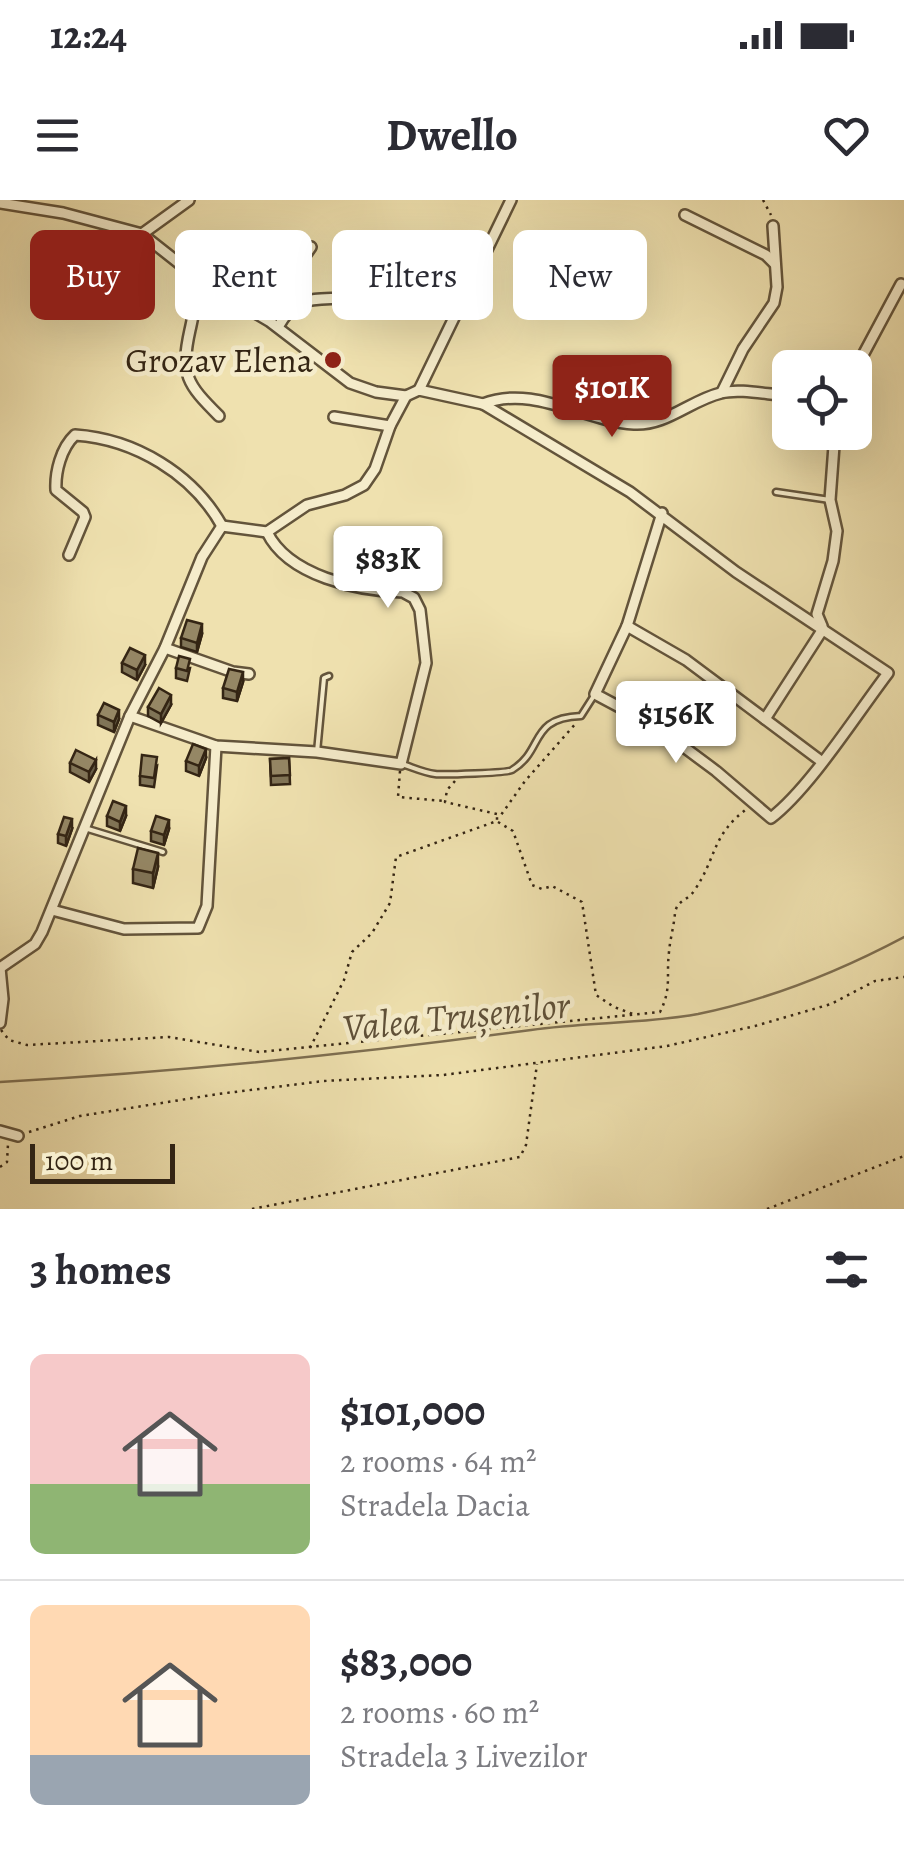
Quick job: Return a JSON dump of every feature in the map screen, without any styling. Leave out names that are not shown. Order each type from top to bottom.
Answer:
[{"type":"street","points":[[148,230],[189,200]]},
{"type":"street","points":[[419,390],[511,200]]},
{"type":"street","points":[[0,203],[63,213],[127,230]]},
{"type":"street","points":[[685,216],[766,255],[775,264]]},
{"type":"street","points":[[722,392],[774,303],[778,288],[773,226]]},
{"type":"street","points":[[155,244],[175,260]]},
{"type":"street","points":[[866,350],[902,284]]},
{"type":"street","points":[[193,320],[184,370],[190,385],[220,416]]},
{"type":"street","points":[[266,320],[350,383],[376,392],[406,396],[419,390],[483,404],[580,459],[662,513],[736,572],[888,673],[821,761],[770,818],[656,728],[595,694],[627,626],[662,513]]},
{"type":"street","points":[[278,327],[283,320]]},
{"type":"street","points":[[483,404],[500,398],[524,398],[638,424],[660,420],[722,392],[772,395]]},
{"type":"street","points":[[222,526],[267,532],[307,505],[345,495],[364,485],[406,396]]},
{"type":"street","points":[[334,417],[390,426]]},
{"type":"street","points":[[69,556],[85,517],[56,490],[55,477],[75,435],[136,451],[169,468],[208,502],[222,526]]},
{"type":"street","points":[[822,629],[817,614],[834,561],[837,532],[830,500],[834,450]]},
{"type":"street","points":[[0,1026],[0,968],[35,944],[130,716],[165,648],[190,581],[222,526]]},
{"type":"street","points":[[130,716],[216,746],[317,752],[401,764],[426,663],[420,610],[414,598],[403,592],[315,574],[274,545],[267,532]]},
{"type":"street","points":[[627,626],[686,660],[821,761]]},
{"type":"street","points":[[765,719],[822,629]]},
{"type":"street","points":[[165,648],[233,672],[250,674]]},
{"type":"street","points":[[52,910],[124,929],[198,928],[207,906],[216,746]]},
{"type":"lane","points":[[776,492],[830,500]]},
{"type":"lane","points":[[317,752],[324,678],[330,676]]},
{"type":"lane","points":[[401,764],[435,774],[507,774],[517,767],[549,722],[580,716],[595,694]]},
{"type":"lane","points":[[84,827],[164,852]]},
{"type":"path","points":[[763,200],[773,226]]},
{"type":"path","points":[[401,764],[398,797],[445,802],[502,815],[525,780],[580,716]]},
{"type":"path","points":[[445,802],[447,790],[463,771]]},
{"type":"path","points":[[0,1026],[9,1040],[26,1045],[169,1038],[258,1052],[660,1012],[670,992],[669,952],[675,910],[679,902],[692,894],[717,838],[754,804]]},
{"type":"path","points":[[496,821],[497,814]]},
{"type":"path","points":[[496,821],[513,831],[532,885],[542,889],[552,886],[582,902],[596,995],[634,1014]]},
{"type":"path","points":[[310,1049],[344,980],[352,952],[372,934],[390,903],[396,857],[496,821]]},
{"type":"path","points":[[0,1166],[7,1162],[8,1133],[80,1116],[324,1080],[444,1075],[667,1046],[830,1004],[875,981],[904,976]]},
{"type":"path","points":[[252,1209],[520,1157],[526,1144],[538,1063]]},
{"type":"path","points":[[767,1209],[904,1156]]},
{"type":"building","points":[[187,620],[202,624],[197,643],[181,638]]},
{"type":"building","points":[[130,648],[145,655],[137,670],[122,663]]},
{"type":"building","points":[[179,656],[190,659],[187,671],[176,668]]},
{"type":"building","points":[[229,669],[243,672],[237,692],[223,688]]},
{"type":"building","points":[[159,688],[171,695],[161,714],[148,707]]},
{"type":"building","points":[[104,703],[119,710],[114,722],[98,715]]},
{"type":"building","points":[[193,744],[206,749],[199,766],[186,761]]},
{"type":"building","points":[[76,750],[96,760],[89,772],[70,763]]},
{"type":"building","points":[[142,755],[157,757],[154,778],[140,776]]},
{"type":"building","points":[[289,758],[290,775],[271,776],[270,759]]},
{"type":"building","points":[[113,801],[126,806],[120,822],[107,816]]},
{"type":"building","points":[[156,816],[169,820],[164,835],[151,831]]},
{"type":"building","points":[[64,817],[72,819],[66,836],[58,834]]},
{"type":"building","points":[[138,848],[158,853],[153,873],[133,869]]},
{"type":"waterway","name":"Valea Trușenilor","points":[[0,1082],[266,1061],[698,1014],[804,983],[904,937]]},
{"type":"place","name":"Grozav Elena","points":[[333,360]]}]
